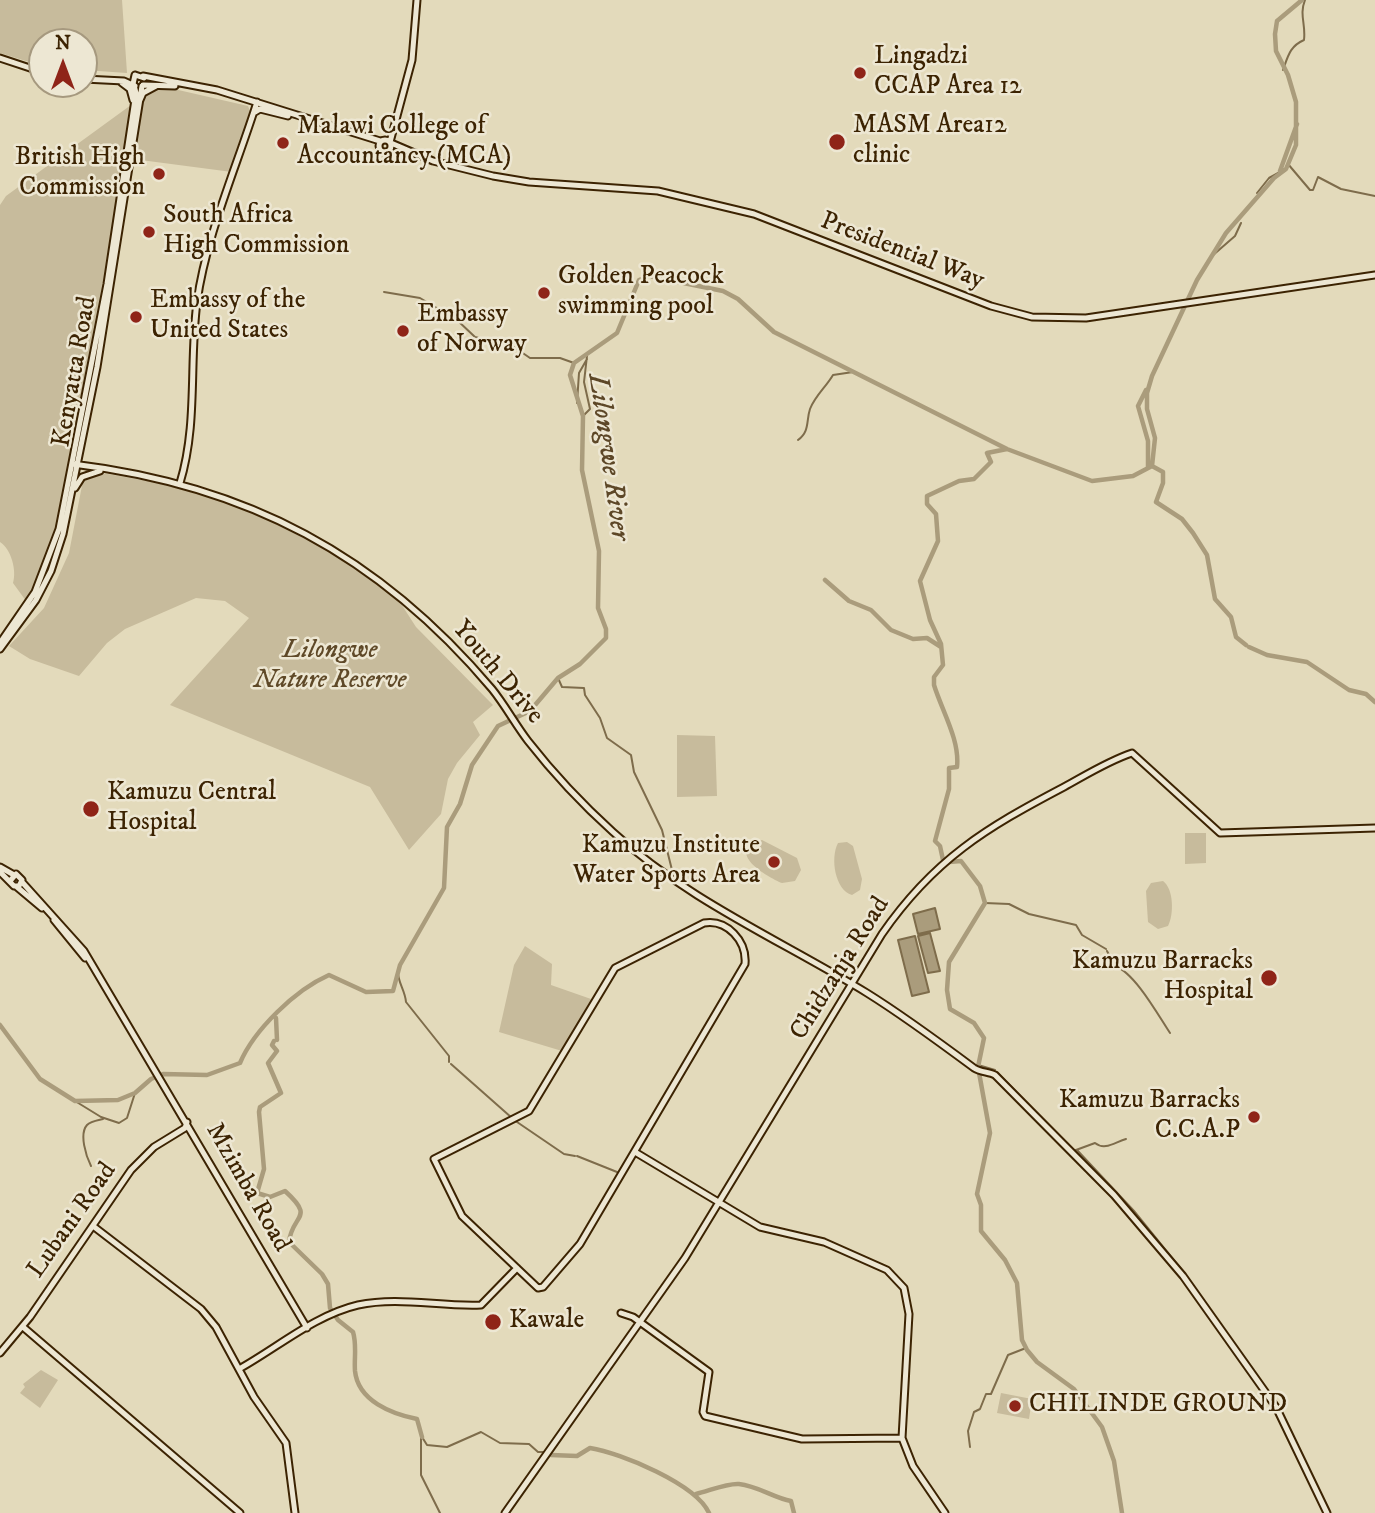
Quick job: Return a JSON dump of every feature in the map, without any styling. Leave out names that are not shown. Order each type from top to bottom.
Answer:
[{"type":"street","points":[[388,151],[394,120],[412,60],[417,0]]},
{"type":"street","points":[[0,57],[28,66]]},
{"type":"street","points":[[98,77],[133,77],[138,74],[225,93],[380,142]]},
{"type":"street","points":[[143,76],[143,85]]},
{"type":"street","points":[[133,77],[133,85]]},
{"type":"street","points":[[98,79],[133,85],[197,89],[259,104],[288,116]]},
{"type":"street","points":[[117,81],[130,89],[136,108]]},
{"type":"street","name":"Kenyatta Road","points":[[34,600],[52,555],[82,440],[121,228],[136,108],[133,85]]},
{"type":"street","name":"Kenyatta Road","points":[[0,649],[34,600],[58,553],[71,500],[136,108],[143,85]]},
{"type":"street","points":[[136,108],[143,93],[159,85]]},
{"type":"street","points":[[246,139],[253,111],[247,103]]},
{"type":"street","points":[[180,484],[190,437],[197,310],[202,276],[252,118],[259,104]]},
{"type":"street","points":[[252,118],[260,109],[380,142]]},
{"type":"street","points":[[380,142],[394,120]]},
{"type":"street","name":"Presidential Way","points":[[421,157],[390,142],[380,142],[382,151],[421,157],[511,180],[649,190],[719,204],[754,214],[949,291],[1021,315],[1086,318],[1375,275]]},
{"type":"street","points":[[82,440],[83,461],[89,467]]},
{"type":"street","name":"Youth Drive","points":[[76,465],[180,484],[271,515],[362,567],[435,628],[493,690],[519,728],[558,776],[618,837],[660,871],[851,984],[978,1070],[995,1075],[1072,1152],[1183,1276],[1276,1407],[1327,1513]]},
{"type":"street","points":[[71,500],[82,477],[96,471],[113,470]]},
{"type":"street","name":"Kenyatta Road","points":[[0,643],[25,614]]},
{"type":"street","name":"Chidzanja Road","points":[[505,1513],[640,1323],[720,1203],[851,984],[914,892],[961,848],[1005,817],[1130,753],[1136,755],[1220,833],[1375,828]]},
{"type":"street","points":[[0,866],[14,875],[21,876],[22,881],[70,933],[92,966]]},
{"type":"street","points":[[0,872],[53,918],[92,966]]},
{"type":"street","points":[[10,881],[14,875]]},
{"type":"street","points":[[17,887],[22,881]]},
{"type":"street","points":[[731,930],[737,918]]},
{"type":"street","points":[[704,923],[715,923],[731,930],[743,946],[745,964],[635,1152],[578,1248],[543,1287],[538,1288],[463,1216],[434,1159],[529,1111],[615,968],[704,923]]},
{"type":"street","name":"Mzimba Road","points":[[92,966],[307,1328]]},
{"type":"street","name":"Lubani Road","points":[[0,1353],[23,1327],[134,1166],[155,1147],[185,1128],[187,1122]]},
{"type":"street","points":[[635,1152],[769,1231],[832,1245],[885,1269],[899,1280],[908,1297],[909,1314],[902,1438],[913,1466],[945,1513]]},
{"type":"street","points":[[93,1226],[205,1312],[216,1326],[254,1397],[286,1443],[295,1513]]},
{"type":"street","points":[[239,1369],[307,1328],[356,1306],[392,1301],[481,1305],[517,1268]]},
{"type":"street","points":[[621,1313],[626,1313],[710,1374],[703,1412],[705,1416],[802,1439],[902,1438]]},
{"type":"street","points":[[23,1327],[240,1513]]},
{"type":"green space","points":[[0,0],[122,0],[127,73],[98,71],[98,28],[28,28],[28,62],[0,53]]},
{"type":"green space","points":[[145,87],[174,89],[248,106],[250,111],[232,172],[133,159]]},
{"type":"green space","points":[[131,105],[68,505],[52,559],[29,605],[13,583],[12,560],[0,542],[0,205],[6,196]]},
{"type":"green space","name":"Lilongwe Nature Reserve","points":[[85,470],[194,489],[279,522],[342,556],[396,596],[416,627],[493,705],[473,722],[480,735],[457,763],[448,779],[441,814],[409,850],[370,787],[170,705],[249,618],[225,601],[196,598],[125,629],[107,643],[79,676],[30,659],[9,646],[44,608],[69,553]]},
{"type":"green space","points":[[677,735],[715,736],[717,796],[677,797]]},
{"type":"green space","points":[[1185,833],[1206,833],[1206,863],[1185,864]]},
{"type":"green space","name":"Kamuzu Institute Water Sports Area","points":[[762,840],[797,858],[801,870],[795,881],[782,883],[759,870],[747,857],[751,845]]},
{"type":"green space","points":[[847,842],[853,846],[862,879],[860,890],[852,895],[842,887],[834,865],[838,843]]},
{"type":"green space","points":[[1163,881],[1171,896],[1171,915],[1168,926],[1158,929],[1148,922],[1146,891],[1151,883]]},
{"type":"green space","points":[[525,946],[552,964],[551,985],[591,999],[562,1051],[499,1032],[514,965]]},
{"type":"green space","points":[[41,1370],[58,1380],[40,1408],[20,1393],[25,1387],[23,1384]]},
{"type":"green space","name":"CHILINDE GROUND","points":[[1001,1393],[1032,1399],[1029,1419],[997,1413]]},
{"type":"shaded area","points":[[935,908],[940,929],[918,934],[913,914]]},
{"type":"shaded area","points":[[930,933],[940,971],[928,973],[918,936]]},
{"type":"shaded area","points":[[915,936],[929,992],[912,996],[898,940]]},
{"type":"waterway","name":"Lilongwe River","points":[[0,1025],[40,1079],[75,1101],[118,1100],[135,1093],[151,1079],[163,1074],[207,1075],[240,1063],[255,1037],[277,1012],[303,990],[329,975],[366,992],[393,991],[400,965],[444,888],[447,827],[460,804],[472,765],[498,726],[530,711],[558,678],[580,664],[606,638],[606,629],[598,608],[599,551],[582,470],[583,416],[570,375],[574,363],[617,333],[639,280],[649,276],[723,291],[738,299],[774,332],[1007,449],[1092,481],[1133,476],[1152,466],[1155,438],[1147,409],[1147,393],[1152,376],[1197,280],[1226,233],[1274,178],[1286,169],[1296,145],[1296,102],[1288,75],[1276,51],[1275,34],[1277,21],[1302,0]]},
{"type":"waterway","points":[[1283,70],[1293,48],[1304,40],[1305,0]]},
{"type":"waterway","points":[[1280,171],[1297,124]]},
{"type":"waterway","points":[[1288,164],[1310,190],[1313,190],[1318,177],[1341,189],[1375,196]]},
{"type":"waterway","name":"Lilongwe River","points":[[1257,193],[1269,178],[1280,172]]},
{"type":"waterway","points":[[1212,256],[1235,236],[1241,223]]},
{"type":"waterway","points":[[384,292],[420,298],[457,320],[475,337],[514,347],[530,358],[560,358],[574,363]]},
{"type":"waterway","points":[[583,416],[590,409],[584,382],[587,356]]},
{"type":"waterway","points":[[577,403],[579,373],[587,359]]},
{"type":"waterway","points":[[798,440],[806,429],[812,404],[833,375],[853,372]]},
{"type":"waterway","points":[[1146,390],[1138,406],[1148,441],[1148,468]]},
{"type":"waterway","points":[[943,860],[940,846],[935,841],[949,789],[949,768],[957,767],[957,757],[953,736],[934,685],[934,677],[943,665],[941,644],[930,620],[920,581],[938,541],[936,514],[927,504],[927,496],[959,481],[974,479],[991,462],[987,453],[1007,449]]},
{"type":"waterway","points":[[1152,466],[1163,472],[1163,483],[1156,502],[1182,519],[1207,555],[1215,599],[1231,617],[1236,637],[1246,645]]},
{"type":"waterway","points":[[825,580],[849,601],[871,610],[891,630],[913,639],[927,638],[941,647]]},
{"type":"waterway","points":[[1249,647],[1267,655],[1307,662],[1349,690],[1366,694],[1375,702]]},
{"type":"waterway","points":[[558,678],[562,687],[584,688],[607,738],[631,755],[634,772],[662,830],[673,874]]},
{"type":"waterway","points":[[949,862],[961,861],[980,886],[985,903],[949,962],[947,990],[950,1009],[974,1023],[984,1038],[978,1067],[990,1133],[977,1194],[981,1205],[981,1231],[1005,1260],[1017,1283],[1022,1340],[1027,1350],[1037,1362],[1074,1389],[1102,1427],[1114,1461],[1122,1513]]},
{"type":"waterway","points":[[985,903],[1009,904],[1029,914],[1076,925],[1082,935],[1106,949]]},
{"type":"waterway","points":[[1107,951],[1115,966],[1123,970],[1138,986],[1170,1033]]},
{"type":"waterway","points":[[398,972],[406,1002],[449,1056],[449,1062]]},
{"type":"waterway","points":[[276,1018],[277,1040]]},
{"type":"waterway","points":[[274,1041],[272,1045],[277,1051],[268,1063],[281,1093],[260,1107],[264,1169],[257,1193],[270,1197],[285,1191],[299,1207],[300,1216],[289,1242],[322,1274],[328,1284],[330,1308],[338,1320],[353,1332],[355,1371],[362,1390],[387,1410],[417,1419],[422,1437]]},
{"type":"waterway","points":[[451,1064],[512,1118]]},
{"type":"waterway","points":[[978,1065],[995,1070]]},
{"type":"waterway","points":[[997,1072],[1062,1139]]},
{"type":"waterway","points":[[75,1101],[101,1117],[119,1123],[127,1118],[135,1093]]},
{"type":"waterway","points":[[91,1166],[84,1145],[85,1129],[87,1125],[103,1119]]},
{"type":"waterway","points":[[517,1122],[564,1154],[575,1156]]},
{"type":"waterway","points":[[1076,1150],[1095,1143],[1106,1146],[1126,1139]]},
{"type":"waterway","points":[[1073,1150],[1077,1150],[1134,1211],[1181,1269]]},
{"type":"waterway","points":[[577,1156],[617,1172]]},
{"type":"waterway","points":[[970,1447],[968,1431],[974,1412],[980,1409],[986,1394],[991,1394],[1008,1355],[1026,1348]]},
{"type":"waterway","points":[[422,1437],[427,1445],[447,1447],[481,1432],[500,1443],[529,1444],[538,1452],[546,1452]]},
{"type":"waterway","points":[[421,1438],[421,1475],[440,1513]]},
{"type":"waterway","points":[[551,1455],[577,1456],[590,1448],[620,1456],[674,1481],[689,1491],[709,1513]]},
{"type":"waterway","points":[[696,1494],[729,1485],[746,1485],[791,1501],[794,1513]]},
{"type":"place","name":"Lingadzi CCAP Area 12","points":[[860,73]]},
{"type":"place","name":"MASM Area12 clinic","points":[[837,142]]},
{"type":"place","name":"Malawi College of Accountancy (MCA)","points":[[283,143]]},
{"type":"place","name":"British High Commission","points":[[159,174]]},
{"type":"place","name":"South Africa High Commission","points":[[149,232]]},
{"type":"place","name":"Golden Peacock swimming pool","points":[[544,293]]},
{"type":"place","name":"Embassy of the United States","points":[[136,317]]},
{"type":"place","name":"Embassy of Norway","points":[[403,331]]},
{"type":"place","name":"Kamuzu Central Hospital","points":[[91,809]]},
{"type":"place","name":"Kamuzu Institute Water Sports Area","points":[[774,862]]},
{"type":"place","name":"Kamuzu Barracks Hospital","points":[[1269,978]]},
{"type":"place","name":"Kamuzu Barracks C.C.A.P","points":[[1254,1117]]},
{"type":"place","name":"Kawale","points":[[493,1322]]},
{"type":"place","name":"CHILINDE GROUND","points":[[1015,1406]]}]
